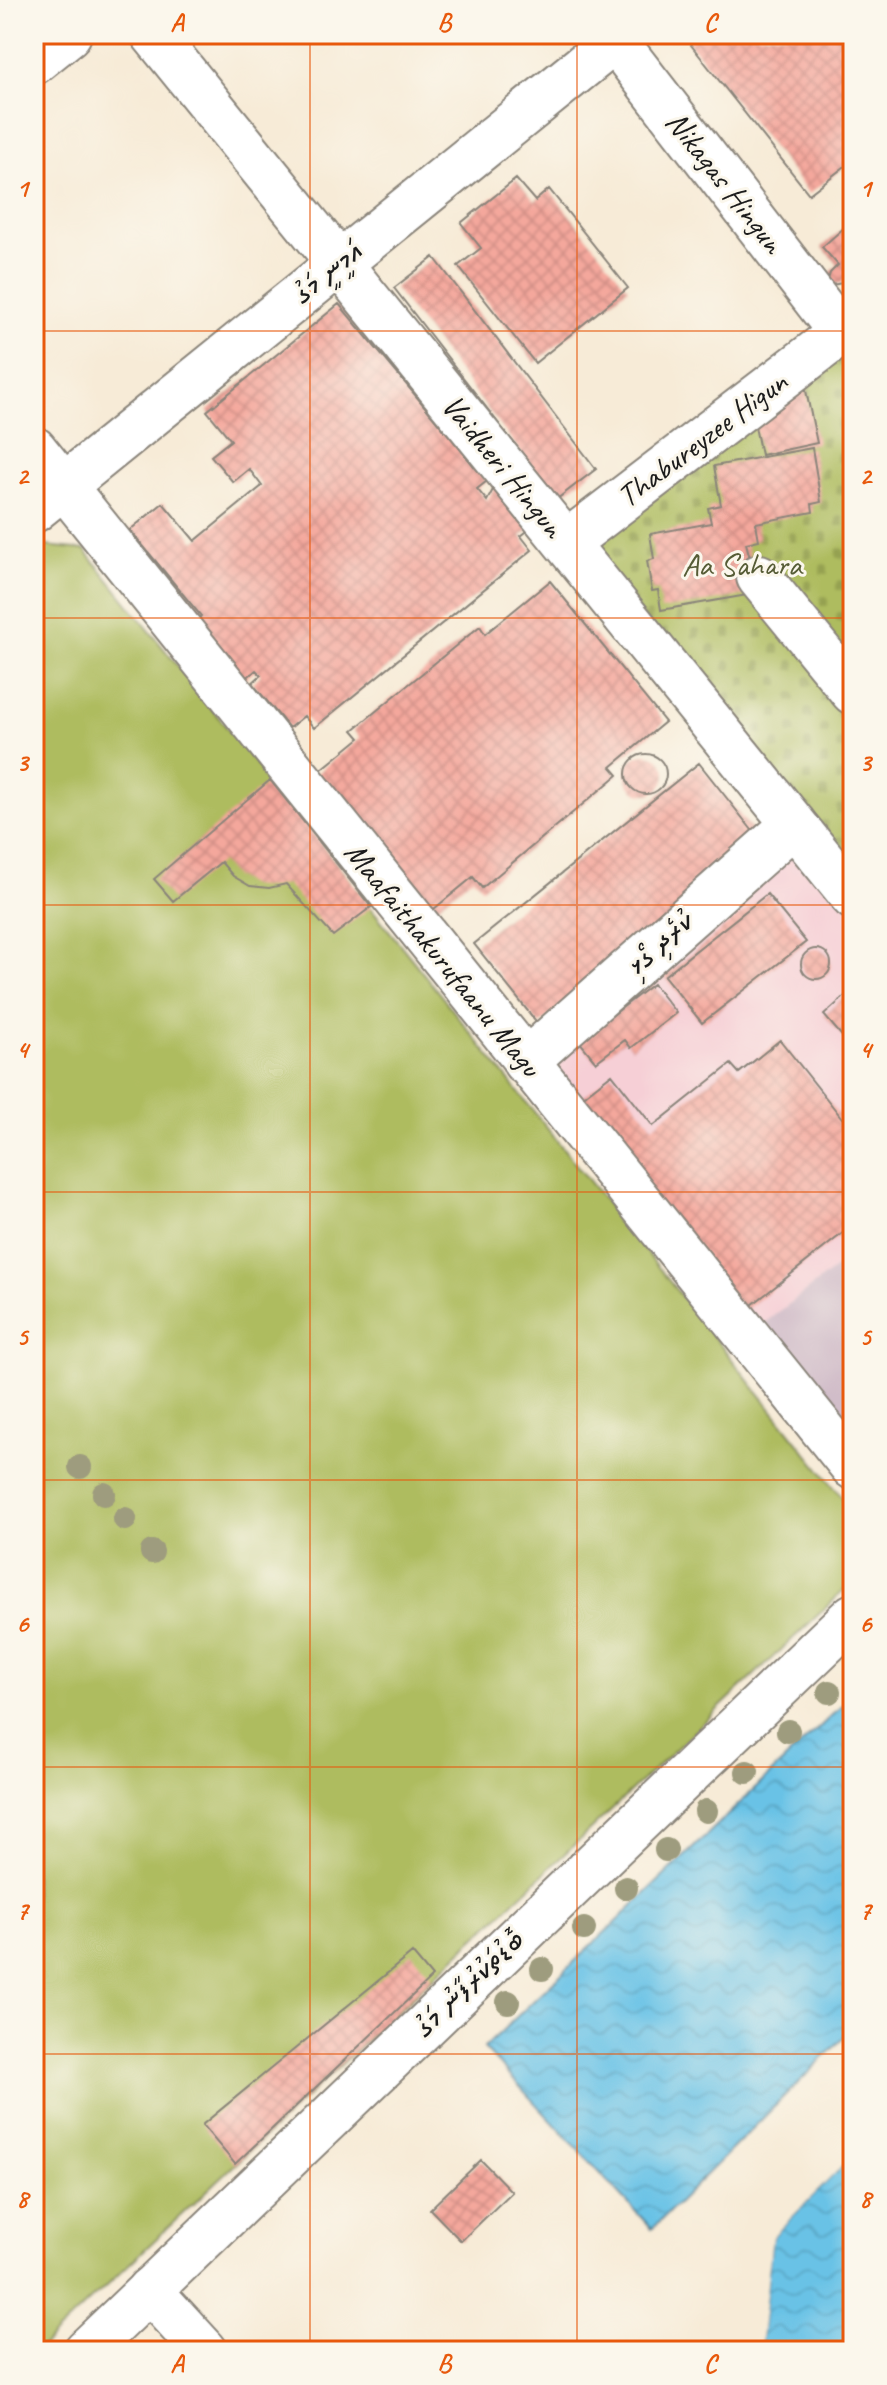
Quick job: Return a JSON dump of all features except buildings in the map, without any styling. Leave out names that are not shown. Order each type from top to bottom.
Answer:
[{"type":"street","points":[[34,62],[69,34]]},
{"type":"street","name":"Vaidheri Hingun","points":[[153,34],[853,897]]},
{"type":"street","name":"އަމީނީ މަގު","points":[[49,498],[616,36]]},
{"type":"street","name":"Nikagas Hingun","points":[[616,36],[832,321],[834,332]]},
{"type":"street","name":"Thabureyzee Higun","points":[[566,543],[829,342],[834,332]]},
{"type":"street","name":"Maafaithakurufaanu Magu","points":[[34,449],[49,498],[525,1062],[853,1467]]},
{"type":"street","points":[[759,577],[853,692]]},
{"type":"street","name":"ކުރެދި ގޯޅި","points":[[525,1062],[794,824]]},
{"type":"street","name":"ބޮޑުތަކުރުފާނު މަގު","points":[[86,2351],[853,1616]]},
{"type":"street","points":[[149,2290],[205,2351]]},
{"type":"shaded area","points":[[794,824],[853,897],[853,1255],[746,1337],[525,1063]]},
{"type":"shaded area","points":[[853,1255],[853,1467],[746,1337]]},
{"type":"green space","name":"Aa Sahara","points":[[838,356],[853,375],[853,877],[584,544]]},
{"type":"green space","points":[[37,545],[85,550],[853,1511],[853,1582],[34,2351],[34,548]]},
{"type":"water","points":[[853,1695],[853,2028],[652,2229],[484,2048]]},
{"type":"water","points":[[853,2155],[853,2351],[760,2351],[772,2237]]},
{"type":"pier","points":[[853,2151],[853,2155],[772,2237],[760,2351],[756,2351],[768,2236]]}]
